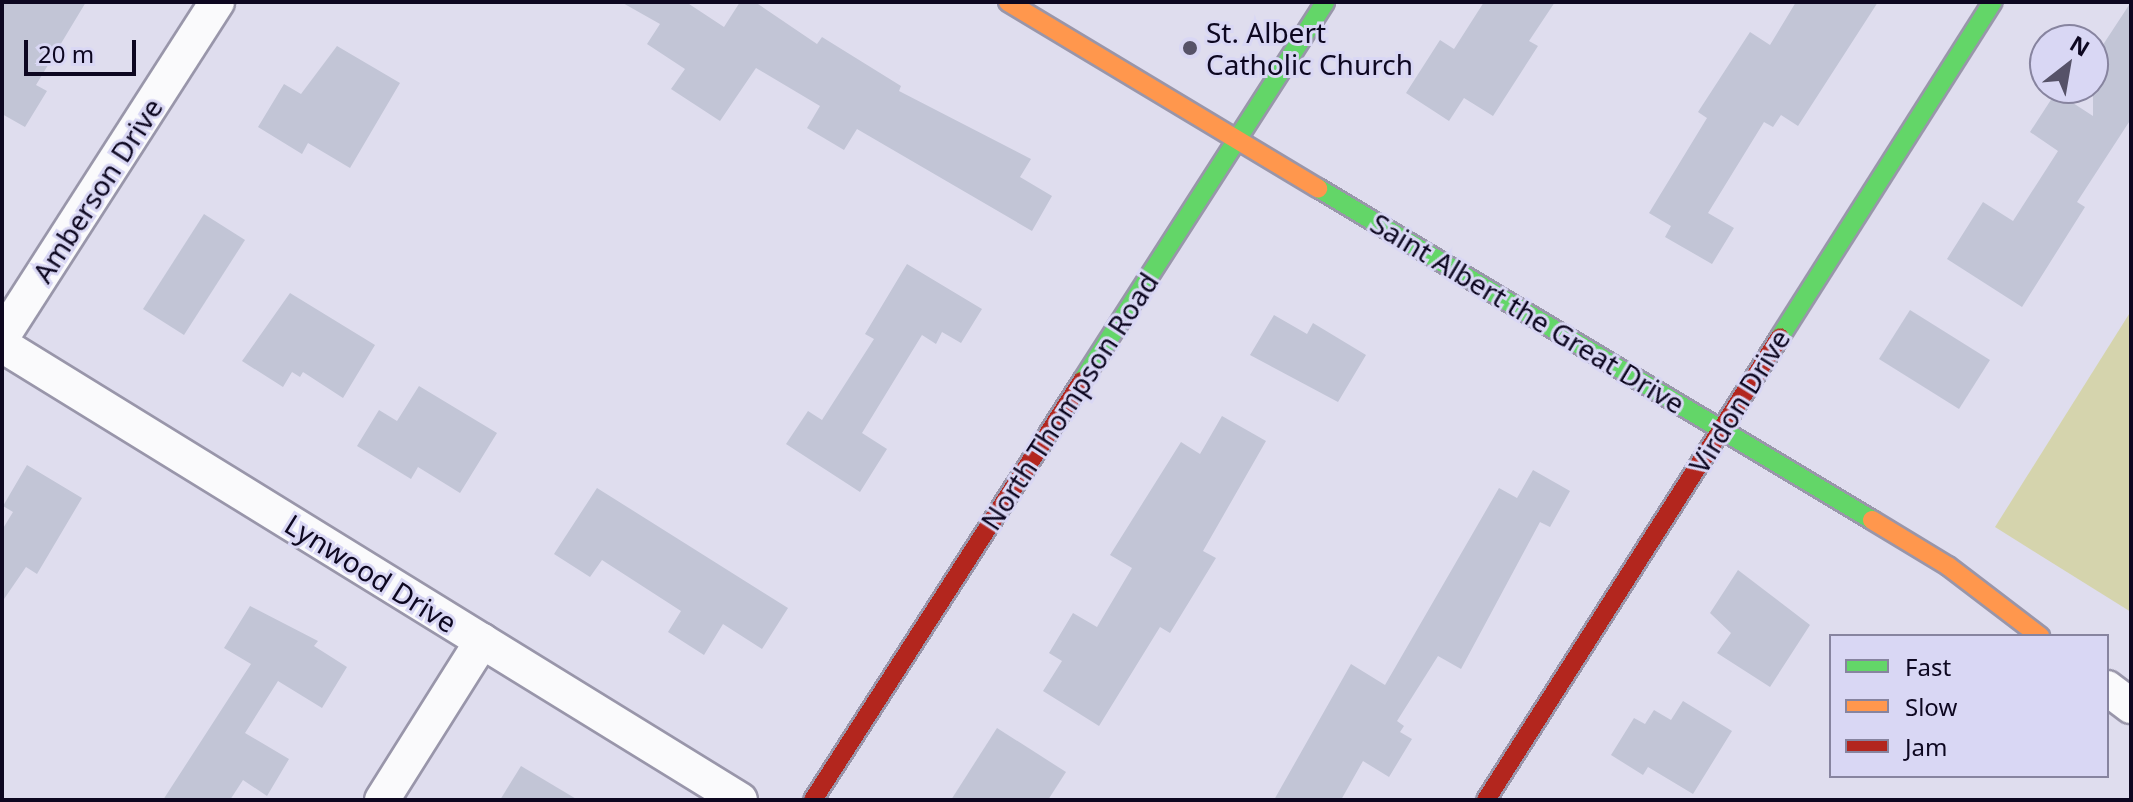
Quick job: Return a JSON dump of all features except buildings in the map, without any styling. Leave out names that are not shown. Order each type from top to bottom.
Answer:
[{"type":"street","name":"Amberson Drive","points":[[2,337],[217,2]]},
{"type":"street","name":"Saint Albert the Great Drive","points":[[1008,2],[1948,566],[2037,634]]},
{"type":"street","name":"North Thompson Road","points":[[813,800],[1325,2]]},
{"type":"street","name":"Virdon Drive","points":[[1486,800],[1993,2]]},
{"type":"street","name":"Lynwood Drive","points":[[2,345],[740,800]]},
{"type":"street","points":[[382,800],[482,641]]},
{"type":"street","points":[[2109,690],[2131,706]]},
{"type":"green space","points":[[2131,311],[2131,612],[1995,527]]},
{"type":"traffic: fast","points":[[1082,381],[1325,2]]},
{"type":"traffic: fast","points":[[1780,337],[1993,2]]},
{"type":"traffic: fast","points":[[1318,188],[1872,520]]},
{"type":"traffic: slow","points":[[1008,2],[1318,188]]},
{"type":"traffic: slow","points":[[1872,520],[1948,566],[2037,634]]},
{"type":"traffic: jam","points":[[1486,800],[1780,337]]},
{"type":"traffic: jam","points":[[813,800],[1082,381]]},
{"type":"place","name":"St. Albert Catholic Church","points":[[1190,48]]}]
